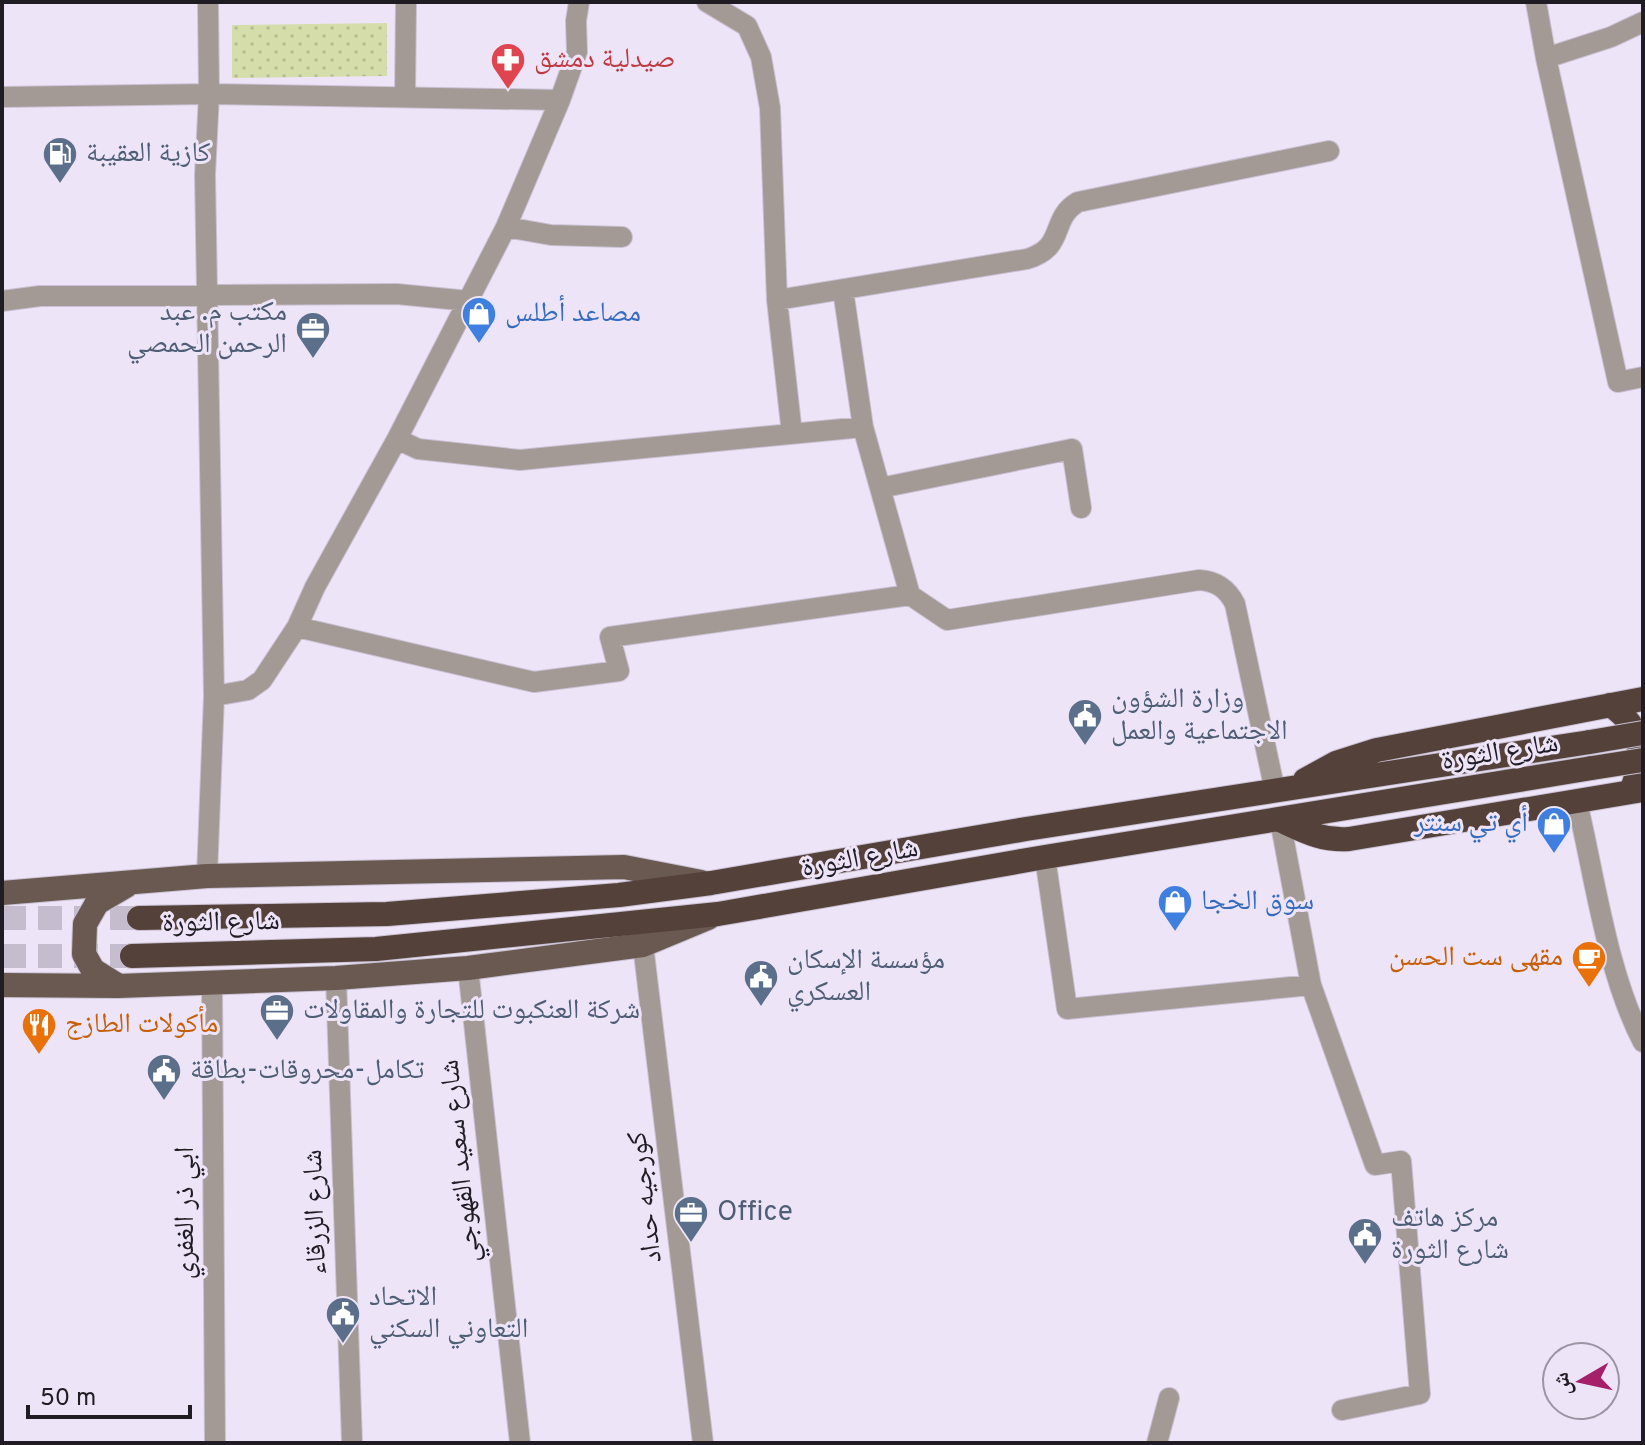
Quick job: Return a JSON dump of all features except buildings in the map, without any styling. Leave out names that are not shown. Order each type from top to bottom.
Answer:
[{"type":"highway","points":[[1284,789],[1316,772],[1377,750],[1643,699]]},
{"type":"highway","points":[[1280,820],[1316,837],[1333,840],[1637,791],[1643,750],[1632,723],[1610,705]]},
{"type":"highway","name":"شارع الثورة","points":[[139,918],[387,914],[619,895],[711,883],[1026,829],[1643,733]]},
{"type":"highway","name":"شارع الثورة","points":[[132,956],[376,949],[718,914],[1045,857],[1643,760]]},
{"type":"main road","points":[[2,893],[207,876],[624,867],[711,883]]},
{"type":"main road","points":[[118,986],[93,970],[88,962],[84,954],[85,924],[97,903],[128,884]]},
{"type":"main road","points":[[2,985],[212,983],[468,968],[643,945],[718,914]]},
{"type":"street","points":[[207,876],[214,696],[205,175],[209,94],[208,2]]},
{"type":"street","points":[[405,97],[406,2]]},
{"type":"street","points":[[214,696],[256,686],[297,627],[315,587],[397,439],[506,227],[560,100],[577,52],[579,2]]},
{"type":"street","points":[[707,2],[747,26],[761,57],[770,108],[777,300],[792,434]]},
{"type":"street","points":[[1536,2],[1618,382],[1643,377]]},
{"type":"street","points":[[1546,58],[1611,37],[1643,22]]},
{"type":"street","points":[[2,97],[209,94],[560,100]]},
{"type":"street","points":[[777,300],[1027,259],[1038,256],[1054,242],[1066,211],[1078,202],[1329,151]]},
{"type":"street","points":[[506,227],[551,235],[622,237]]},
{"type":"street","points":[[843,290],[863,427],[910,595],[947,620],[1199,580],[1217,583],[1231,595],[1235,604],[1284,789]]},
{"type":"street","points":[[2,301],[40,296],[397,294],[469,301]]},
{"type":"street","points":[[397,439],[418,449],[520,460],[863,427]]},
{"type":"street","points":[[880,488],[1072,449],[1081,508]]},
{"type":"street","points":[[297,627],[534,682],[619,671],[610,637],[910,595]]},
{"type":"street","points":[[1577,802],[1614,962],[1643,1042]]},
{"type":"street","points":[[1280,820],[1311,985],[1375,1165],[1401,1161],[1420,1394],[1342,1410]]},
{"type":"street","points":[[1045,857],[1067,1009],[1311,985]]},
{"type":"street","name":"كورجيه حداد","points":[[643,945],[703,1443]]},
{"type":"street","name":"شارع سعيد القهوجي","points":[[468,968],[520,1443]]},
{"type":"street","name":"شارع الزرقاء","points":[[336,978],[352,1443]]},
{"type":"street","name":"ابي ذر الغفري","points":[[212,983],[215,1443]]},
{"type":"street","points":[[1157,1443],[1169,1398]]},
{"type":"green space","points":[[387,23],[387,76],[232,78],[232,25]]},
{"type":"tunnel","points":[[2,918],[139,918]]},
{"type":"tunnel","points":[[2,956],[132,956]]},
{"type":"place","name":"صيدلية دمشق","points":[[508,91]]},
{"type":"place","name":"كازية العقيبة","points":[[60,185]]},
{"type":"place","name":"مصاعد أطلس","points":[[479,345]]},
{"type":"place","name":"مكتب م. عبد الرحمن الحمصي","points":[[313,360]]},
{"type":"place","name":"وزارة الشؤون الاجتماعية والعمل","points":[[1085,747]]},
{"type":"place","name":"أي تي سنتر","points":[[1554,855]]},
{"type":"place","name":"سوق الخجا","points":[[1175,933]]},
{"type":"place","name":"مقهى ست الحسن","points":[[1589,989]]},
{"type":"place","name":"مؤسسة الإسكان العسكري","points":[[761,1008]]},
{"type":"place","name":"شركة العنكبوت للتجارة والمقاولات","points":[[277,1042]]},
{"type":"place","name":"مأكولات الطازج","points":[[39,1056]]},
{"type":"place","name":"تكامل-محروقات-بطاقة","points":[[164,1102]]},
{"type":"place","name":"Office","points":[[691,1244]]},
{"type":"place","name":"مركز هاتف شارع الثورة","points":[[1365,1266]]},
{"type":"place","name":"الاتحاد التعاوني السكني","points":[[343,1345]]}]
